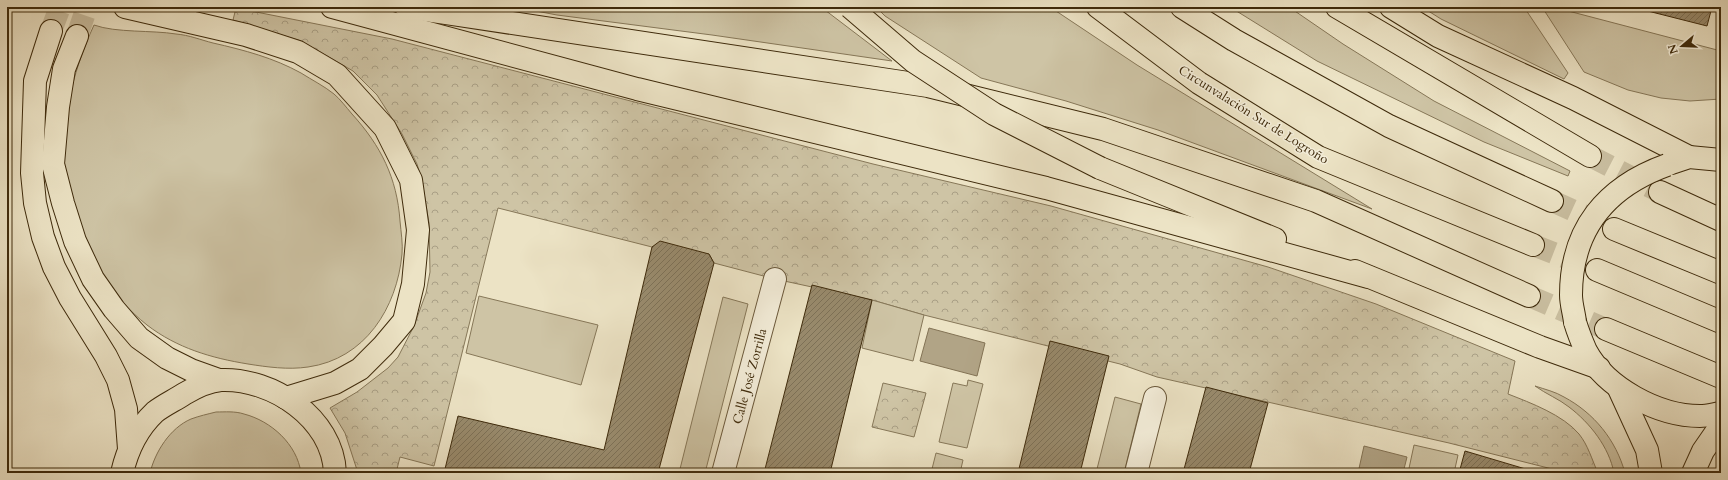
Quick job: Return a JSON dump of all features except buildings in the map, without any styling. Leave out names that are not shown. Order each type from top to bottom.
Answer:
[{"type":"main road","points":[[126,7],[246,35],[298,52],[337,75],[385,128],[411,180],[418,230],[413,284],[404,321],[383,346],[360,369],[335,382],[286,398]]},
{"type":"main road","points":[[332,7],[637,89],[1046,188],[1368,277]]},
{"type":"main road","points":[[406,7],[928,86],[1103,129],[1316,201],[1529,296]]},
{"type":"main road","points":[[850,7],[913,61],[994,114],[1100,168],[1540,347],[1599,368]]},
{"type":"main road","name":"Circunvalación Sur de Logroño","points":[[1098,7],[1199,83],[1318,157],[1533,245]]},
{"type":"main road","points":[[1182,7],[1234,40],[1389,126],[1552,201]]},
{"type":"main road","points":[[1337,7],[1590,156]]},
{"type":"main road","points":[[1391,7],[1438,36],[1573,98],[1689,157]]},
{"type":"main road","points":[[51,31],[35,81],[32,173],[35,203],[43,237],[54,267],[70,298],[106,356],[118,380],[126,409],[129,448],[122,473]]},
{"type":"main road","points":[[77,36],[63,77],[58,107],[54,164],[63,203],[75,241],[93,279],[114,308],[139,338],[167,358],[191,370],[219,380],[256,384],[286,398],[320,428],[330,448],[337,472]]},
{"type":"main road","points":[[1651,473],[1647,450],[1619,389],[1599,368],[1587,352],[1575,322],[1571,296],[1574,257],[1590,221],[1616,191],[1650,171],[1689,157],[1720,158]]},
{"type":"main road","points":[[1660,192],[1721,220]]},
{"type":"main road","points":[[1614,229],[1721,273]]},
{"type":"main road","points":[[1597,270],[1721,322]]},
{"type":"main road","points":[[1606,329],[1721,377]]},
{"type":"main road","points":[[129,448],[155,412],[195,388],[219,380]]},
{"type":"main road","points":[[1619,389],[1660,410],[1700,416],[1721,413]]},
{"type":"main road","points":[[1694,473],[1703,451],[1721,425]]},
{"type":"street","name":"Calle José Zorrilla","points":[[723,473],[775,279]]},
{"type":"street","points":[[1136,473],[1155,398]]},
{"type":"green space","points":[[515,7],[821,7],[892,61],[712,35],[557,15]]},
{"type":"green space","points":[[876,7],[1050,7],[1137,65],[1372,209],[1158,130],[1066,101],[981,78],[885,16]]},
{"type":"green space","points":[[1230,7],[1289,7],[1343,44],[1434,101],[1570,171],[1568,176],[1484,142],[1317,61]]},
{"type":"green space","points":[[1422,7],[1524,7],[1568,73],[1564,79],[1441,19]]},
{"type":"green space","points":[[1542,7],[1553,7],[1721,51],[1721,99],[1690,101],[1661,98],[1628,90],[1584,72]]},
{"type":"green space","points":[[236,8],[392,39],[873,164],[1051,206],[1268,267],[1376,304],[1515,361],[1508,394],[1527,401],[1556,415],[1572,427],[1585,443],[1598,473],[1568,473],[1449,443],[1157,377],[1120,364],[924,315],[872,300],[775,279],[714,263],[709,254],[652,247],[498,208],[434,466],[400,457],[396,473],[358,473],[345,433],[330,408],[357,392],[388,368],[398,357],[414,326],[426,293],[430,272],[429,223],[422,181],[417,164],[402,134],[377,95],[353,71],[301,41],[233,20]]},
{"type":"green space","points":[[94,25],[103,28],[186,35],[247,52],[269,59],[301,73],[330,91],[341,101],[371,138],[386,163],[398,205],[402,238],[399,274],[393,293],[385,311],[374,328],[361,342],[346,354],[328,362],[300,368],[270,367],[221,359],[182,346],[158,333],[135,314],[114,292],[99,268],[86,241],[69,195],[64,164],[65,123],[68,103],[79,63]]},
{"type":"green space","points":[[479,296],[598,325],[581,385],[466,353]]},
{"type":"green space","points":[[723,297],[748,304],[705,473],[679,473]]},
{"type":"green space","points":[[872,300],[924,315],[913,361],[862,348]]},
{"type":"green space","points":[[968,380],[983,384],[967,448],[939,442],[953,383],[967,386]]},
{"type":"green space","points":[[883,383],[926,393],[914,437],[872,427]]},
{"type":"green space","points":[[1535,386],[1564,397],[1594,419],[1616,449],[1625,473],[1614,473],[1608,454],[1598,436],[1577,413]]},
{"type":"green space","points":[[1115,397],[1141,404],[1124,473],[1096,473]]},
{"type":"green space","points":[[216,412],[241,413],[254,417],[273,428],[288,443],[299,462],[301,473],[150,473],[152,465],[164,442],[176,428],[191,419]]},
{"type":"green space","points":[[1414,445],[1458,455],[1454,473],[1408,473]]},
{"type":"green space","points":[[936,453],[963,460],[960,473],[931,473]]},
{"type":"shaded area","points":[[929,328],[985,343],[977,376],[920,361]]},
{"type":"shaded area","points":[[1364,446],[1407,457],[1403,473],[1358,473]]},
{"type":"tunnel","points":[[51,31],[60,7]]},
{"type":"tunnel","points":[[77,36],[87,7]]},
{"type":"tunnel","points":[[1590,156],[1660,192]]},
{"type":"tunnel","points":[[1552,201],[1614,229]]},
{"type":"tunnel","points":[[1533,245],[1597,270]]},
{"type":"tunnel","points":[[1529,296],[1606,329]]}]
